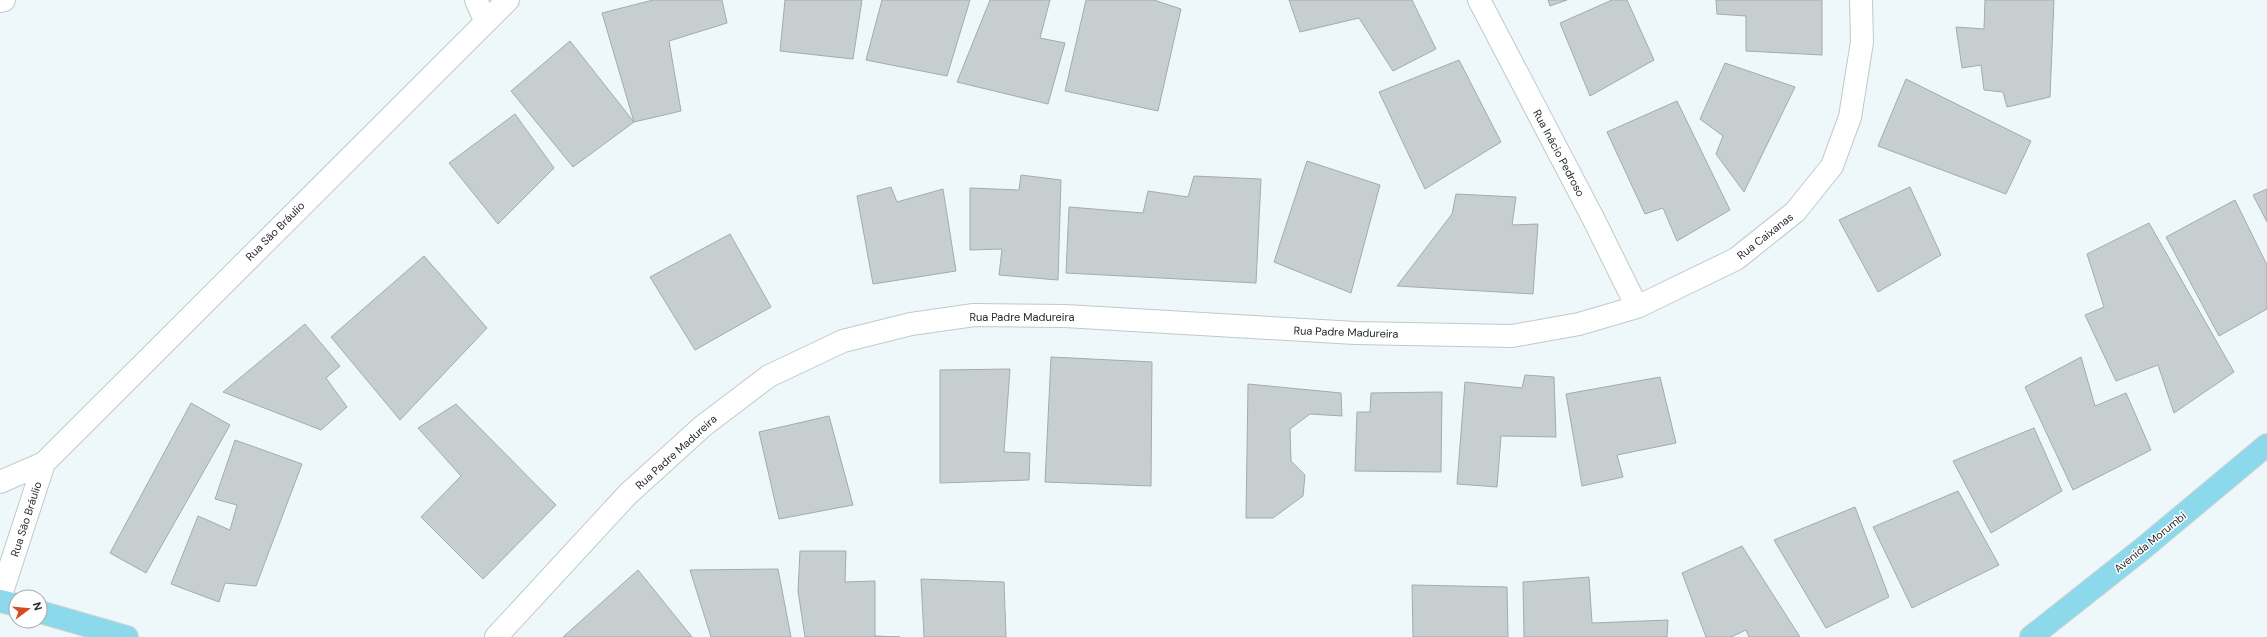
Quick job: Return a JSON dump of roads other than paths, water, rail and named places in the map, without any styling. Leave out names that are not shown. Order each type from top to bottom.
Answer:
[{"type":"main road","name":"Avenida Morumbi","points":[[2030,637],[2141,550],[2267,445]]},
{"type":"main road","points":[[48,614],[127,637]]},
{"type":"street","points":[[0,1],[4,0]]},
{"type":"street","points":[[476,0],[485,20]]},
{"type":"street","name":"Rua São Bráulio","points":[[0,482],[44,463],[485,20],[508,0]]},
{"type":"street","name":"Rua Inácio Pedroso","points":[[1479,0],[1593,218],[1637,308]]},
{"type":"street","name":"Rua Caixanas","points":[[1637,308],[1736,259],[1795,212],[1832,166],[1850,117],[1862,42],[1861,0]]},
{"type":"street","name":"Rua Padre Madureira","points":[[496,637],[628,494],[703,426],[769,376],[843,341],[911,324],[974,315],[1065,316],[1356,333],[1512,336],[1578,324],[1637,308]]},
{"type":"street","name":"Rua São Bráulio","points":[[0,598],[44,463]]}]
